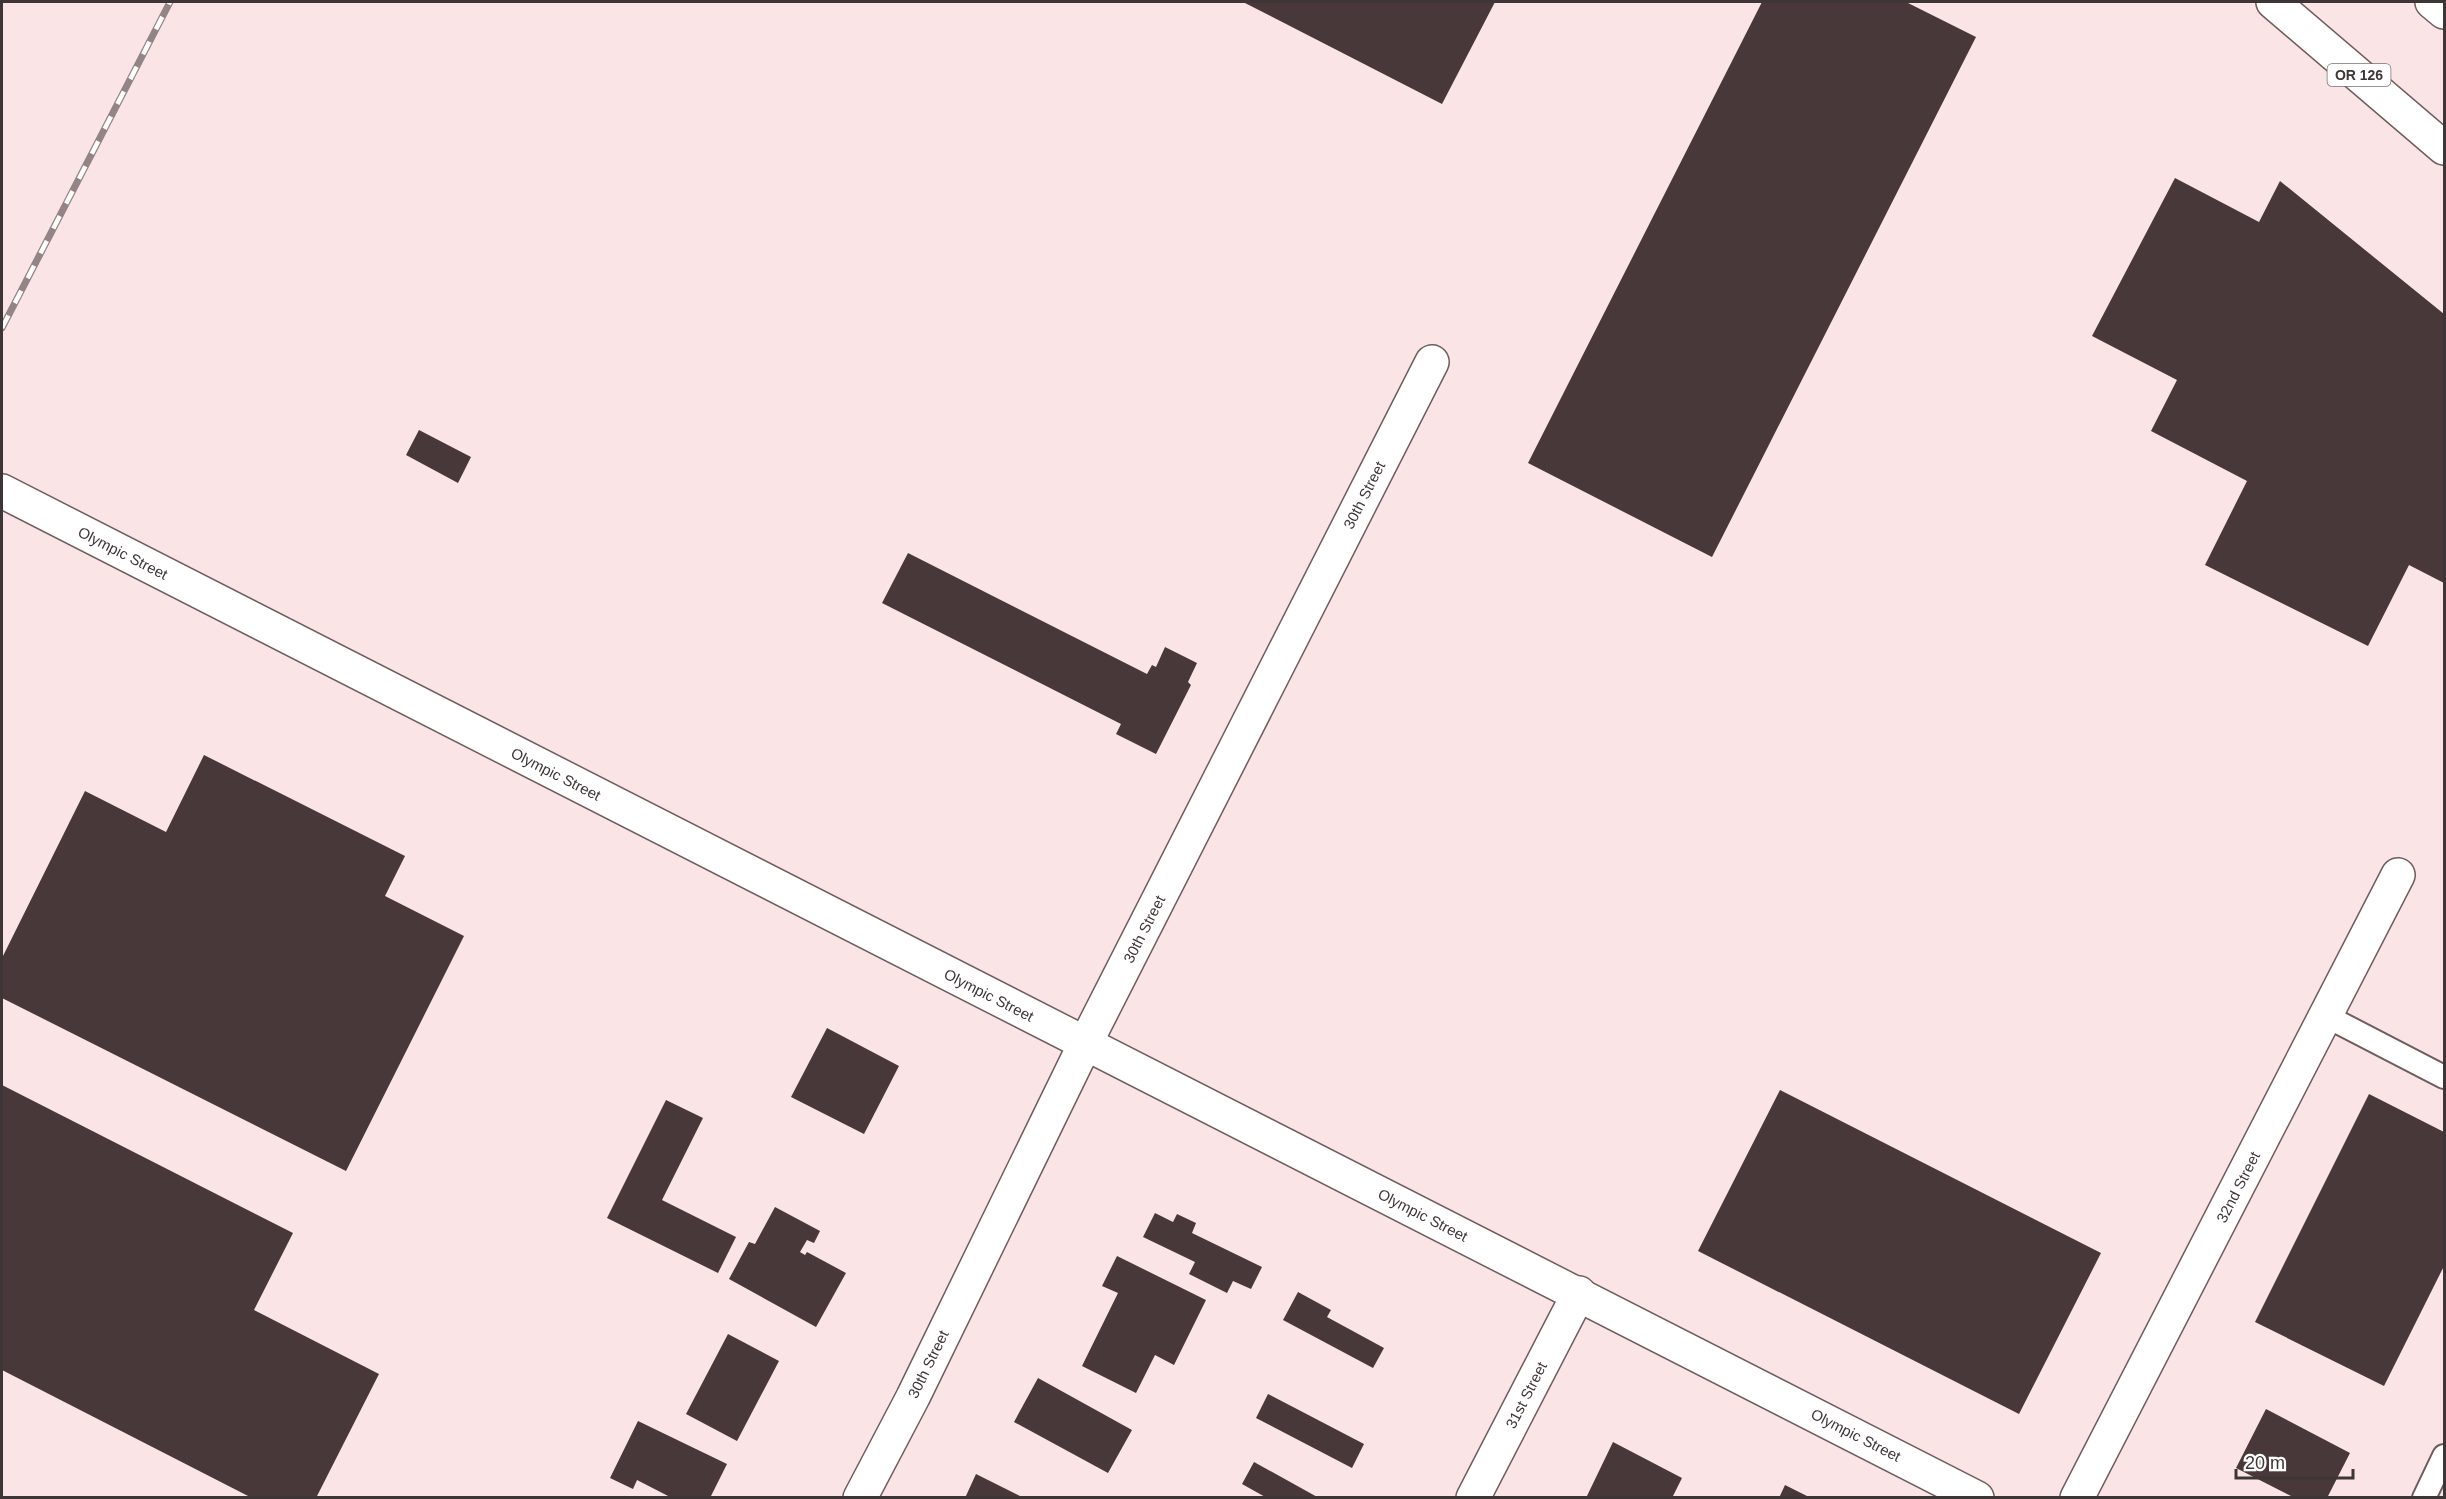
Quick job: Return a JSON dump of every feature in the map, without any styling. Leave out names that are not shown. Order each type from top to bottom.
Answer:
[{"type":"main road","name":"OR 126","points":[[2273,2],[2445,148]]},
{"type":"main road","points":[[2432,2],[2445,12]]},
{"type":"main road","name":"30th Street","points":[[860,1497],[913,1397],[1085,1044],[1432,362]]},
{"type":"main road","name":"Olympic Street","points":[[2,491],[1977,1497]]},
{"type":"main road","name":"32nd Street","points":[[2077,1497],[2398,875]]},
{"type":"main road","name":"31st Street","points":[[1473,1497],[1579,1293]]},
{"type":"lane","points":[[2326,1016],[2445,1077]]},
{"type":"lane","points":[[2424,1497],[2445,1456]]},
{"type":"building","points":[[1243,2],[1495,2],[1442,104]]},
{"type":"building","points":[[1762,2],[1906,2],[1976,37],[1712,557],[1528,463]]},
{"type":"building","points":[[2175,178],[2259,222],[2280,181],[2444,314],[2444,583],[2409,565],[2368,646],[2205,565],[2247,481],[2151,431],[2177,380],[2092,336]]},
{"type":"building","points":[[419,430],[471,457],[458,483],[406,455]]},
{"type":"building","points":[[908,553],[1147,674],[1152,665],[1156,667],[1165,647],[1197,663],[1188,682],[1191,685],[1156,754],[1116,734],[1121,724],[882,603]]},
{"type":"building","points":[[204,755],[405,856],[385,896],[464,936],[346,1171],[2,998],[2,958],[85,791],[166,832]]},
{"type":"building","points":[[827,1028],[899,1066],[864,1134],[791,1097]]},
{"type":"building","points":[[2,1085],[293,1233],[254,1310],[379,1374],[316,1498],[252,1498],[2,1370]]},
{"type":"building","points":[[1780,1090],[2101,1253],[2019,1414],[1698,1251]]},
{"type":"building","points":[[2369,1094],[2444,1132],[2444,1266],[2384,1386],[2255,1322]]},
{"type":"building","points":[[666,1100],[703,1118],[662,1200],[736,1237],[718,1273],[607,1218]]},
{"type":"building","points":[[775,1207],[820,1231],[814,1243],[807,1240],[800,1252],[805,1255],[807,1252],[846,1273],[816,1327],[729,1279],[749,1242],[755,1244]]},
{"type":"building","points":[[1155,1213],[1173,1222],[1177,1214],[1196,1223],[1192,1233],[1262,1267],[1251,1289],[1233,1281],[1227,1293],[1189,1274],[1195,1262],[1143,1237]]},
{"type":"building","points":[[1117,1256],[1206,1300],[1174,1365],[1155,1355],[1136,1393],[1082,1366],[1118,1293],[1102,1286]]},
{"type":"building","points":[[1298,1292],[1331,1310],[1327,1317],[1384,1348],[1373,1368],[1283,1320]]},
{"type":"building","points":[[728,1334],[779,1361],[737,1441],[686,1414]]},
{"type":"building","points":[[1038,1378],[1132,1430],[1108,1473],[1014,1422]]},
{"type":"building","points":[[1268,1394],[1364,1444],[1352,1468],[1256,1418]]},
{"type":"building","points":[[2266,1409],[2350,1453],[2327,1498],[2295,1498],[2236,1468]]},
{"type":"building","points":[[638,1421],[727,1464],[710,1498],[672,1498],[637,1480],[633,1489],[610,1478]]},
{"type":"building","points":[[1613,1442],[1682,1478],[1672,1498],[1586,1498]]},
{"type":"building","points":[[1254,1462],[1319,1498],[1267,1498],[1242,1484]]},
{"type":"building","points":[[976,1474],[1024,1498],[965,1498]]},
{"type":"building","points":[[1785,1485],[1811,1498],[1779,1498]]},
{"type":"railway","points":[[2,328],[170,2]]}]
